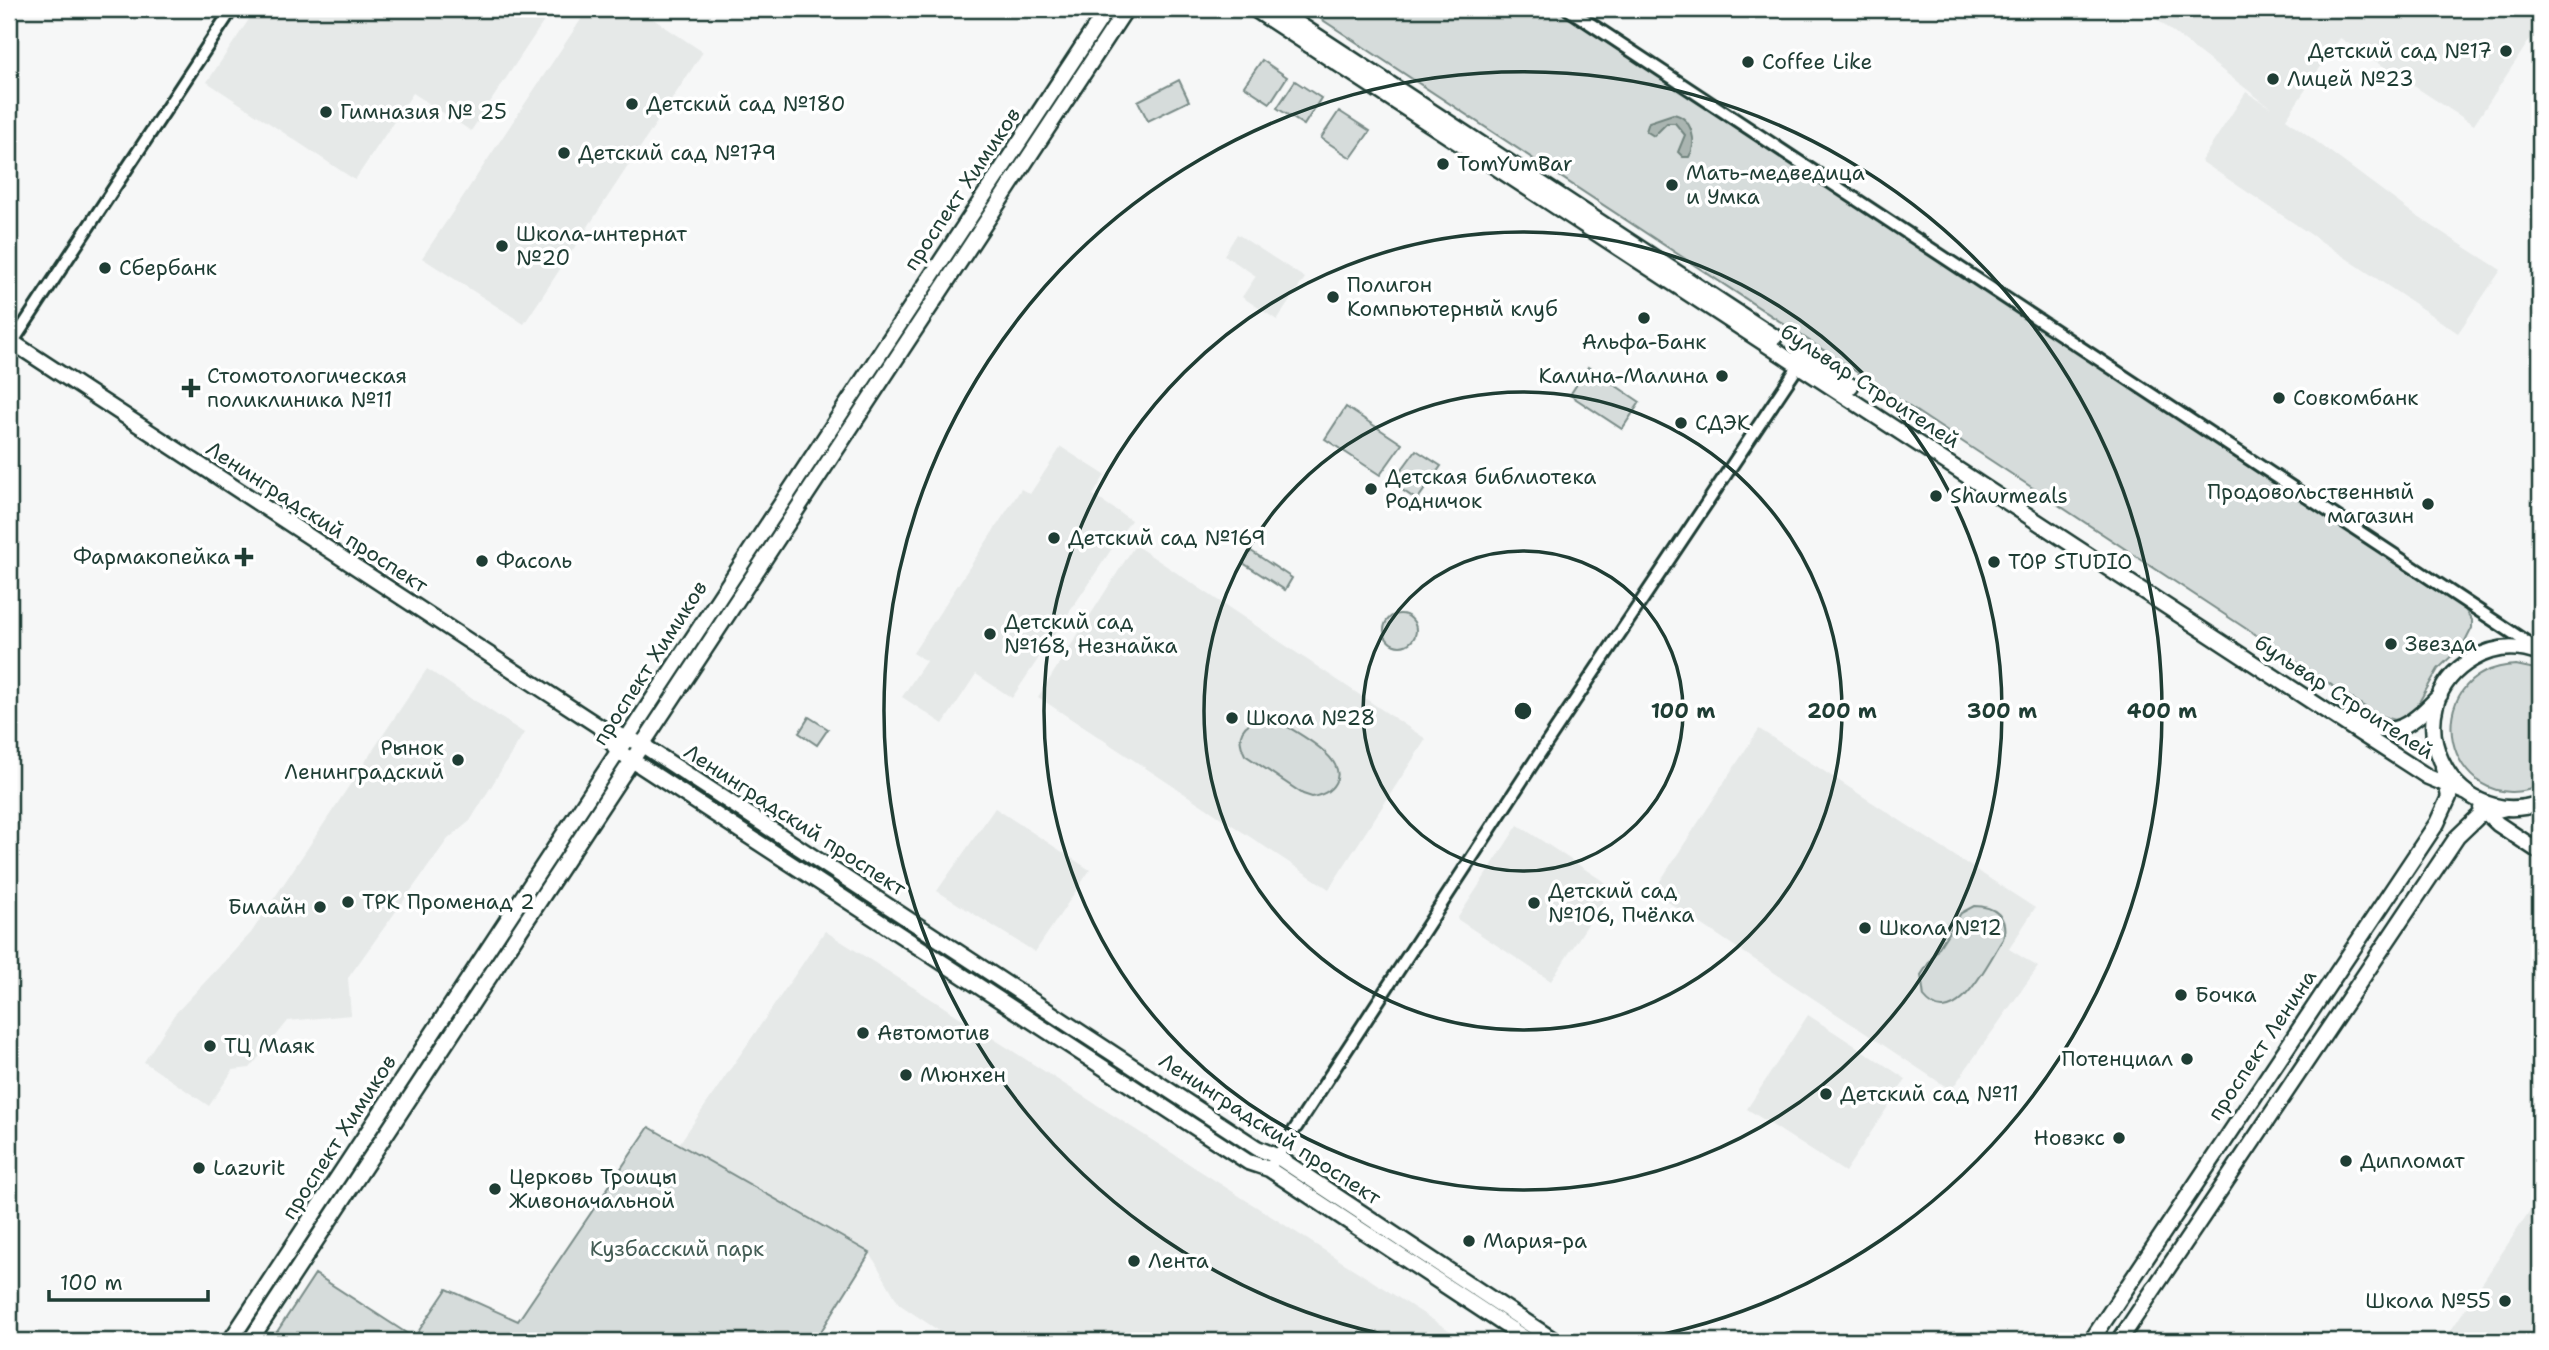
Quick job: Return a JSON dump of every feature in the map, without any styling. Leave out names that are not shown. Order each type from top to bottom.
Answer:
[{"type":"main road","name":"проспект Химиков","points":[[230,1341],[1108,9]]},
{"type":"main road","name":"проспект Химиков","points":[[250,1341],[1126,9]]},
{"type":"main road","name":"бульвар Строителей","points":[[1254,9],[2368,728],[2385,732],[2398,728],[2422,714],[2440,695]]},
{"type":"main road","name":"бульвар Строителей","points":[[1276,9],[2331,715],[2449,787],[2507,808]]},
{"type":"main road","name":"Ленинградский проспект","points":[[10,341],[600,727],[628,736],[641,744],[1257,1147],[1276,1156],[1555,1341]]},
{"type":"main road","points":[[2449,787],[2434,735],[2440,695],[2457,670],[2480,655],[2493,649],[2535,649]]},
{"type":"main road","points":[[600,727],[618,751]]},
{"type":"main road","name":"Ленинградский проспект","points":[[618,751],[1248,1162],[1269,1169],[1528,1341]]},
{"type":"main road","points":[[2444,767],[2485,813],[2540,852]]},
{"type":"main road","name":"проспект Ленина","points":[[2091,1341],[2437,823],[2446,806],[2449,787]]},
{"type":"main road","points":[[2119,1341],[2457,837],[2471,821],[2485,813],[2540,803]]},
{"type":"street","points":[[10,341],[232,9]]},
{"type":"street","points":[[1568,9],[2535,649]]},
{"type":"street","points":[[1269,1169],[1534,762],[1802,361]]},
{"type":"shaded area","name":"Гимназия № 25","points":[[256,9],[552,9],[471,131],[413,93],[355,180],[207,82]]},
{"type":"shaded area","points":[[588,9],[638,9],[703,52],[524,324],[422,258]]},
{"type":"shaded area","points":[[2143,9],[2540,9],[2540,24],[2474,125],[2340,38],[2286,119],[2415,215],[2501,270],[2458,333],[2201,161],[2246,92],[2271,108]]},
{"type":"shaded area","points":[[1673,114],[1685,120],[1692,131],[1693,145],[1689,157],[1683,157],[1678,152],[1685,135],[1675,123],[1667,123],[1654,136],[1646,131],[1649,122]]},
{"type":"shaded area","points":[[1237,234],[1305,278],[1277,320],[1242,297],[1256,276],[1224,255]]},
{"type":"shaded area","points":[[1061,447],[1105,475],[1093,495],[1131,520],[1012,698],[976,674],[943,724],[902,697],[926,661],[913,653],[1021,489],[1030,494]]},
{"type":"shaded area","name":"Школа №28","points":[[1135,545],[1426,739],[1329,889],[1038,697]]},
{"type":"shaded area","points":[[427,669],[524,733],[470,821],[448,839],[348,978],[351,1015],[288,1021],[250,1068],[233,1070],[209,1106],[144,1062],[174,1015],[251,933]]},
{"type":"shaded area","name":"Школа №12","points":[[1759,729],[2035,908],[2009,949],[2038,967],[1951,1090],[1653,892]]},
{"type":"shaded area","points":[[995,808],[1090,870],[1035,952],[937,891]]},
{"type":"shaded area","name":"Детский сад №106, Пчёлка","points":[[1518,825],[1612,887],[1551,981],[1457,919]]},
{"type":"shaded area","points":[[825,931],[1466,1341],[954,1341],[899,1304],[870,1253],[679,1144]]},
{"type":"shaded area","name":"Детский сад №11","points":[[1808,1015],[1906,1079],[1845,1172],[1747,1109]]},
{"type":"shaded area","name":"Школа №55","points":[[2540,1195],[2540,1341],[2444,1341]]},
{"type":"green space","points":[[1306,9],[1556,9],[2463,607],[2472,620],[2472,628],[2464,644],[2438,669],[2414,711],[2399,721],[2377,715]]},
{"type":"green space","points":[[1262,60],[1287,77],[1270,103],[1244,86]]},
{"type":"green space","points":[[1179,80],[1189,101],[1148,121],[1138,101]]},
{"type":"green space","points":[[1295,81],[1321,98],[1304,125],[1277,108]]},
{"type":"green space","points":[[1339,111],[1370,131],[1351,158],[1321,138]]},
{"type":"green space","points":[[1588,367],[1640,402],[1622,429],[1570,395]]},
{"type":"green space","points":[[1346,407],[1402,444],[1380,475],[1325,439]]},
{"type":"green space","points":[[1416,450],[1441,466],[1417,500],[1392,483]]},
{"type":"green space","points":[[1251,551],[1292,578],[1285,590],[1243,563]]},
{"type":"green space","points":[[1400,614],[1411,619],[1416,630],[1411,641],[1400,646],[1389,641],[1384,630],[1389,619]]},
{"type":"green space","points":[[2516,665],[2540,670],[2540,786],[2507,792],[2481,783],[2463,765],[2453,741],[2452,715],[2462,691],[2483,673]]},
{"type":"green space","points":[[809,717],[828,729],[817,745],[799,733]]},
{"type":"green space","points":[[1263,718],[1273,718],[1305,737],[1327,755],[1335,764],[1338,774],[1331,789],[1312,797],[1303,794],[1245,755],[1241,741],[1242,731],[1250,723]]},
{"type":"green space","points":[[1974,906],[1988,908],[1999,914],[2004,925],[2003,939],[1970,990],[1959,1001],[1947,1007],[1936,1007],[1924,997],[1921,975],[1961,913]]},
{"type":"green space","name":"Кузбасский парк","points":[[649,1127],[870,1253],[815,1341],[271,1341],[315,1274],[414,1338],[447,1289],[518,1321]]},
{"type":"place","name":"Детский сад №17","points":[[2506,51]]},
{"type":"place","name":"Coffee Like","points":[[1748,62]]},
{"type":"place","name":"Лицей №23","points":[[2273,79]]},
{"type":"place","name":"Детский сад №180","points":[[632,104]]},
{"type":"place","name":"Гимназия № 25","points":[[326,112]]},
{"type":"place","name":"Детский сад №179","points":[[564,153]]},
{"type":"place","name":"TomYumBar","points":[[1443,164]]},
{"type":"place","name":"Мать-медведица и Умка","points":[[1672,185]]},
{"type":"place","name":"Школа-интернат №20","points":[[502,246]]},
{"type":"place","name":"Сбербанк","points":[[105,268]]},
{"type":"place","name":"Полигон Компьютерный клуб","points":[[1333,297]]},
{"type":"place","name":"Альфа-Банк","points":[[1644,318]]},
{"type":"place","name":"Калина-Малина","points":[[1722,376]]},
{"type":"place","name":"Стомотологическая поликлиника №11","points":[[191,388]]},
{"type":"place","name":"Совкомбанк","points":[[2279,398]]},
{"type":"place","name":"СДЭК","points":[[1681,423]]},
{"type":"place","name":"Детская библиотека Родничок","points":[[1371,489]]},
{"type":"place","name":"Shaurmeals","points":[[1936,496]]},
{"type":"place","name":"Продовольственный магазин","points":[[2428,504]]},
{"type":"place","name":"Детский сад №169","points":[[1054,538]]},
{"type":"place","name":"Фармакопейка","points":[[244,557]]},
{"type":"place","name":"Фасоль","points":[[482,561]]},
{"type":"place","name":"TOP STUDIO","points":[[1994,562]]},
{"type":"place","name":"Детский сад №168, Незнайка","points":[[990,634]]},
{"type":"place","name":"Звезда","points":[[2391,644]]},
{"type":"place","name":"Школа №28","points":[[1232,718]]},
{"type":"place","name":"Рынок Ленинградский","points":[[458,760]]},
{"type":"place","name":"ТРК Променад 2","points":[[348,902]]},
{"type":"place","name":"Детский сад №106, Пчёлка","points":[[1534,903]]},
{"type":"place","name":"Билайн","points":[[320,907]]},
{"type":"place","name":"Школа №12","points":[[1865,928]]},
{"type":"place","name":"Бочка","points":[[2181,995]]},
{"type":"place","name":"Автомотив","points":[[863,1033]]},
{"type":"place","name":"ТЦ Маяк","points":[[210,1046]]},
{"type":"place","name":"Потенциал","points":[[2187,1059]]},
{"type":"place","name":"Мюнхен","points":[[906,1075]]},
{"type":"place","name":"Детский сад №11","points":[[1826,1094]]},
{"type":"place","name":"Новэкс","points":[[2119,1138]]},
{"type":"place","name":"Дипломат","points":[[2346,1161]]},
{"type":"place","name":"Lazurit","points":[[199,1168]]},
{"type":"place","name":"Церковь Троицы Живоначальной","points":[[495,1189]]},
{"type":"place","name":"Мария-ра","points":[[1469,1241]]},
{"type":"place","name":"Лента","points":[[1134,1261]]},
{"type":"place","name":"Школа №55","points":[[2505,1301]]}]
